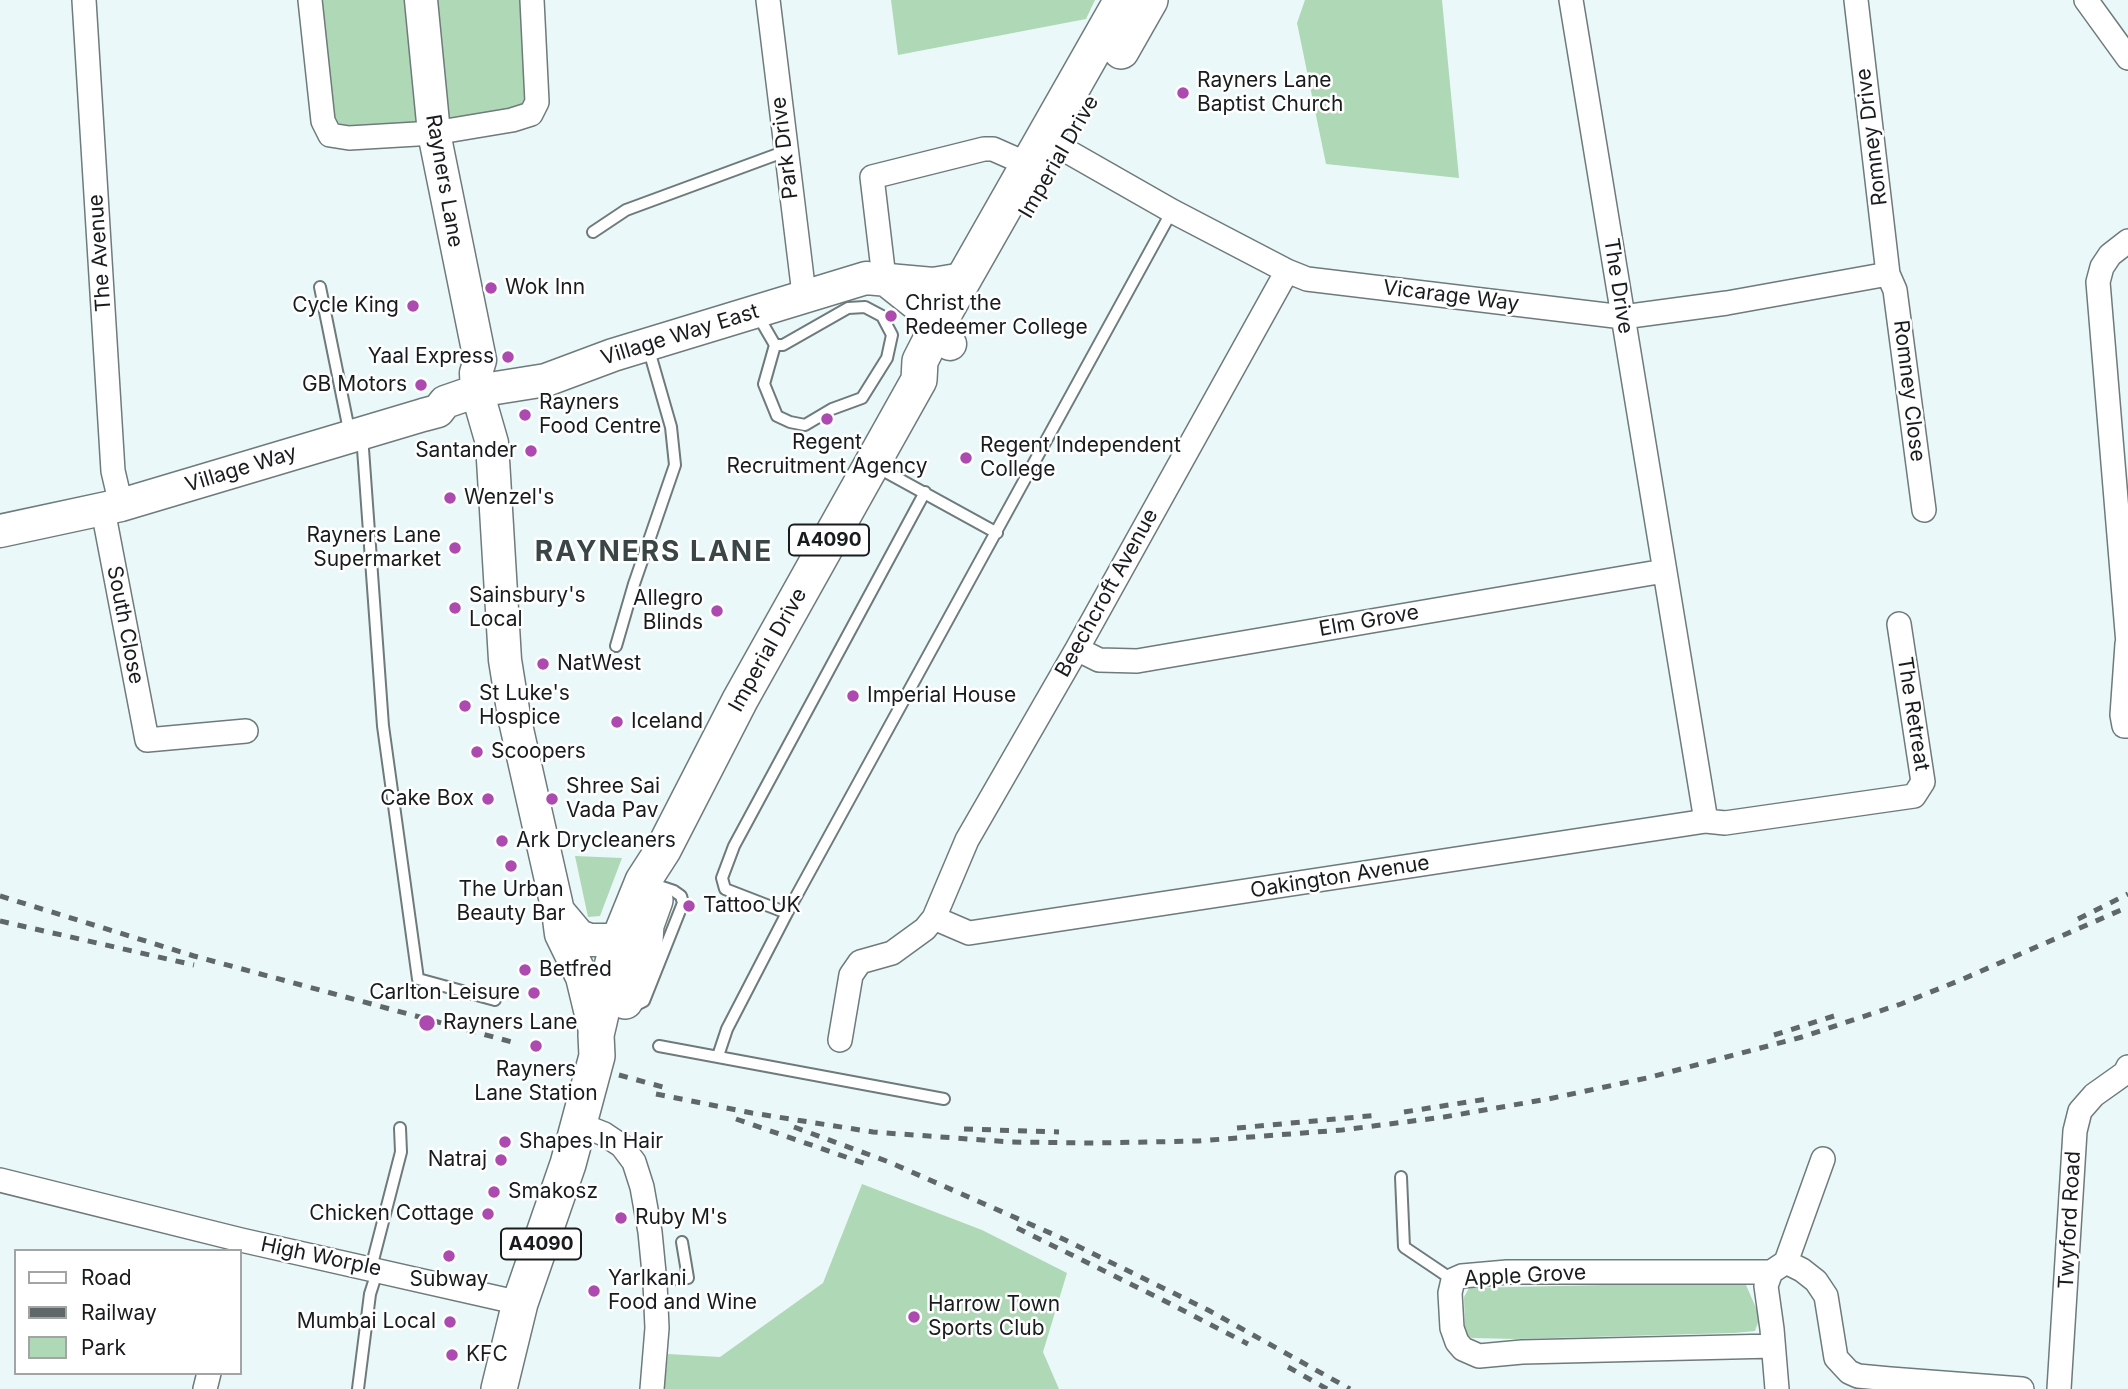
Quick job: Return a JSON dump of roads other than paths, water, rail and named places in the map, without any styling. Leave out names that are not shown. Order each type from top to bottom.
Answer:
[{"type":"main road","name":"Imperial Drive","points":[[624,1003],[645,942],[633,933],[663,850],[729,722],[919,380],[920,361],[945,334],[1045,151],[1122,0]]},
{"type":"main road","name":"Imperial Drive","points":[[945,334],[963,279],[1045,151],[1150,0]]},
{"type":"main road","name":"A4090","points":[[499,1389],[520,1303],[561,1185],[579,1124],[597,1045],[633,933]]},
{"type":"main road","name":"A4090","points":[[597,1045],[613,1037],[624,1003]]},
{"type":"street","name":"The Avenue","points":[[84,0],[113,471],[112,508]]},
{"type":"street","points":[[310,0],[323,121],[330,135],[349,138],[434,133],[512,120],[531,114],[537,102],[532,0]]},
{"type":"street","name":"Rayners Lane","points":[[421,0],[434,133],[480,360],[476,373],[502,387],[489,437],[505,660],[514,716],[561,934],[582,977],[597,1045]]},
{"type":"street","name":"Park Drive","points":[[768,0],[806,296]]},
{"type":"street","name":"The Drive","points":[[1571,0],[1706,821]]},
{"type":"street","name":"Romney Drive","points":[[1856,0],[1888,274]]},
{"type":"street","points":[[2086,0],[2128,58]]},
{"type":"street","name":"Vicarage Way","points":[[884,278],[873,177],[984,149],[1045,151],[1307,279],[1623,317],[1727,303],[1888,274]]},
{"type":"street","points":[[2128,241],[2109,256],[2102,267],[2098,282],[2127,644],[2122,715],[2124,726],[2128,726]]},
{"type":"street","name":"Beechcroft Avenue","points":[[934,918],[967,840],[1077,649],[1286,271]]},
{"type":"street","name":"Romney Close","points":[[1888,274],[1895,290],[1924,510]]},
{"type":"street","name":"Village Way East","points":[[502,387],[546,380],[613,355],[866,278],[933,284],[963,279]]},
{"type":"street","points":[[884,278],[945,334]]},
{"type":"street","name":"Village Way","points":[[0,531],[112,508],[438,411],[445,402],[502,387]]},
{"type":"street","points":[[438,411],[489,437],[501,431],[509,404],[502,387]]},
{"type":"street","name":"South Close","points":[[112,508],[139,742],[246,731]]},
{"type":"street","name":"Elm Grove","points":[[1077,649],[1099,660],[1137,661],[1664,571]]},
{"type":"street","name":"The Retreat","points":[[1826,810],[1914,796],[1923,782],[1899,624]]},
{"type":"street","name":"Oakington Avenue","points":[[934,918],[969,933],[1706,821],[1725,823],[1826,810]]},
{"type":"street","points":[[558,911],[585,939],[633,933]]},
{"type":"street","points":[[840,1040],[851,975],[860,962],[892,953],[909,942],[934,918]]},
{"type":"street","name":"Twyford Road","points":[[2059,1389],[2075,1131],[2080,1111],[2094,1095],[2127,1071]]},
{"type":"street","points":[[579,1124],[613,1139],[622,1146],[634,1161],[642,1187],[655,1281],[657,1328],[652,1389]]},
{"type":"street","points":[[1777,1389],[1766,1286],[1779,1267],[1823,1159]]},
{"type":"street","name":"High Worple","points":[[0,1180],[240,1245],[375,1269],[520,1303]]},
{"type":"street","points":[[1779,1267],[1802,1270],[1816,1281],[1826,1296],[1836,1358],[1849,1372],[1858,1376],[2022,1389]]},
{"type":"street","name":"Apple Grove","points":[[1773,1346],[1479,1356],[1463,1349],[1457,1342],[1452,1328],[1450,1293],[1453,1280],[1462,1276],[1507,1272],[1779,1267]]},
{"type":"lane","points":[[593,232],[626,210],[786,151]]},
{"type":"lane","points":[[718,1056],[727,1029],[787,913],[1172,211]]},
{"type":"lane","points":[[320,287],[356,434],[383,726],[418,979],[495,1000]]},
{"type":"lane","points":[[756,312],[775,345],[764,384],[777,416],[805,425],[832,409],[862,398],[887,358],[892,335],[882,316],[865,307],[848,308],[783,345],[775,345]]},
{"type":"lane","points":[[616,646],[634,584],[675,465],[671,427],[647,346]]},
{"type":"lane","points":[[871,464],[997,533]]},
{"type":"lane","points":[[787,913],[725,889],[722,878],[734,846],[925,492]]},
{"type":"lane","points":[[624,1003],[636,1005],[644,1001],[683,903],[681,895],[651,883]]},
{"type":"lane","points":[[659,1046],[944,1099]]},
{"type":"lane","points":[[358,1389],[370,1294],[401,1152],[400,1128]]},
{"type":"lane","points":[[1401,1177],[1404,1247],[1453,1280]]},
{"type":"lane","points":[[655,1281],[688,1278],[682,1242]]},
{"type":"railway","points":[[2078,919],[2128,894]]},
{"type":"railway","points":[[0,896],[194,956],[512,1042]]},
{"type":"railway","points":[[656,1094],[752,1113],[873,1132],[1010,1142],[1198,1141],[1342,1130],[1444,1117],[1548,1099],[1647,1078],[1802,1037],[1901,1004],[2128,907]]},
{"type":"railway","points":[[0,921],[194,965]]},
{"type":"railway","points":[[1774,1035],[1834,1016]]},
{"type":"railway","points":[[619,1075],[670,1089]]},
{"type":"railway","points":[[1404,1112],[1487,1099]]},
{"type":"railway","points":[[1237,1128],[1380,1115]]},
{"type":"railway","points":[[736,1119],[869,1165]]},
{"type":"railway","points":[[794,1127],[889,1162],[1057,1236],[1208,1310],[1350,1389]]},
{"type":"railway","points":[[964,1129],[1059,1132]]},
{"type":"railway","points":[[1017,1228],[1248,1344]]},
{"type":"railway","points":[[1288,1367],[1327,1389]]},
{"type":"place","name":"Rayners Lane Baptist Church","points":[[1183,93]]},
{"type":"place","name":"Wok Inn","points":[[491,288]]},
{"type":"place","name":"Cycle King","points":[[413,306]]},
{"type":"place","name":"Christ the Redeemer College","points":[[891,316]]},
{"type":"place","name":"Yaal Express","points":[[508,357]]},
{"type":"place","name":"GB Motors","points":[[421,385]]},
{"type":"place","name":"Rayners Food Centre","points":[[525,415]]},
{"type":"place","name":"Regent Recruitment Agency","points":[[827,419]]},
{"type":"place","name":"Santander","points":[[531,451]]},
{"type":"place","name":"Regent Independent College","points":[[966,458]]},
{"type":"place","name":"Wenzel's","points":[[450,498]]},
{"type":"place","name":"Rayners Lane Supermarket","points":[[455,548]]},
{"type":"place","name":"Sainsbury's Local","points":[[455,608]]},
{"type":"place","name":"Allegro Blinds","points":[[717,611]]},
{"type":"place","name":"NatWest","points":[[543,664]]},
{"type":"place","name":"Imperial House","points":[[853,696]]},
{"type":"place","name":"St Luke's Hospice","points":[[465,706]]},
{"type":"place","name":"Iceland","points":[[617,722]]},
{"type":"place","name":"Scoopers","points":[[477,752]]},
{"type":"place","name":"Cake Box","points":[[488,799]]},
{"type":"place","name":"Shree Sai Vada Pav","points":[[552,799]]},
{"type":"place","name":"Ark Drycleaners","points":[[502,841]]},
{"type":"place","name":"The Urban Beauty Bar","points":[[511,866]]},
{"type":"place","name":"Tattoo UK","points":[[689,906]]},
{"type":"place","name":"Betfred","points":[[525,970]]},
{"type":"place","name":"Carlton Leisure","points":[[534,993]]},
{"type":"place","name":"Rayners Lane","points":[[427,1023]]},
{"type":"place","name":"Rayners Lane Station","points":[[536,1046]]},
{"type":"place","name":"Shapes In Hair","points":[[505,1142]]},
{"type":"place","name":"Natraj","points":[[501,1160]]},
{"type":"place","name":"Smakosz","points":[[494,1192]]},
{"type":"place","name":"Chicken Cottage","points":[[488,1214]]},
{"type":"place","name":"Ruby M's","points":[[621,1218]]},
{"type":"place","name":"Subway","points":[[449,1256]]},
{"type":"place","name":"Yarlkani Food and Wine","points":[[594,1291]]},
{"type":"place","name":"Harrow Town Sports Club","points":[[914,1317]]},
{"type":"place","name":"Mumbai Local","points":[[450,1322]]},
{"type":"place","name":"KFC","points":[[452,1355]]},
{"type":"district","name":"RAYNERS LANE","points":[[654,553]]}]
